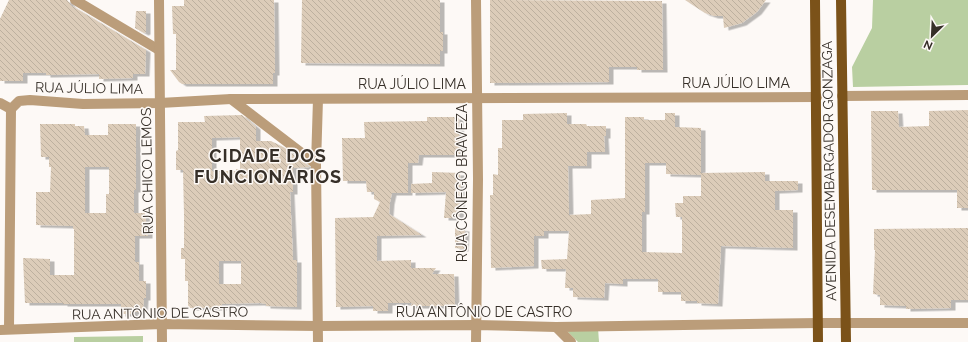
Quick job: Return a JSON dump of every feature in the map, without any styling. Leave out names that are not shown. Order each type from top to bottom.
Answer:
[{"type":"main road","name":"AVENIDA DESEMBARGADOR GONZAGA","points":[[815,0],[818,342]]},
{"type":"main road","name":"AVENIDA DESEMBARGADOR GONZAGA","points":[[841,0],[846,342]]},
{"type":"street","points":[[75,0],[160,50]]},
{"type":"street","name":"RUA CHICO LEMOS","points":[[159,0],[162,342]]},
{"type":"street","name":"RUA CÔNEGO BRAVEZA","points":[[476,0],[478,179],[476,342]]},
{"type":"street","points":[[842,96],[968,95]]},
{"type":"street","name":"RUA JÚLIO LIMA","points":[[11,109],[19,101],[30,100],[83,104],[160,103],[231,99],[817,97]]},
{"type":"street","points":[[231,99],[316,164]]},
{"type":"street","points":[[318,99],[316,164],[318,342]]},
{"type":"street","points":[[0,103],[11,109],[5,330]]},
{"type":"street","name":"RUA ANTÔNIO DE CASTRO","points":[[5,330],[162,324],[318,326],[476,325],[556,327],[818,322],[968,323]]},
{"type":"street","points":[[556,327],[563,336],[571,342]]},
{"type":"green space","points":[[873,0],[968,0],[968,85],[853,87],[852,67],[872,28]]},
{"type":"green space","points":[[598,328],[599,342],[578,342],[565,329]]},
{"type":"green space","points":[[143,336],[143,342],[74,342],[74,337]]},
{"type":"building","points":[[9,0],[67,0],[72,6],[146,50],[145,74],[133,74],[133,78],[99,79],[99,74],[46,75],[46,73],[23,73],[23,81],[0,81],[0,19]]},
{"type":"building","points":[[184,0],[274,0],[275,73],[273,73],[273,84],[182,84],[179,82],[170,70],[176,70],[176,34],[173,34],[172,6],[184,6]]},
{"type":"building","points":[[302,0],[440,0],[440,32],[443,32],[443,51],[440,51],[440,64],[301,63]]},
{"type":"building","points":[[490,0],[662,1],[663,70],[637,70],[637,67],[609,67],[609,82],[490,83]]},
{"type":"building","points":[[685,0],[766,0],[757,12],[742,23],[724,28],[723,16],[714,16],[705,13]]},
{"type":"building","points":[[136,11],[146,11],[146,32],[144,33],[135,28]]},
{"type":"building","points":[[968,110],[968,208],[957,208],[957,190],[872,190],[871,111],[898,111],[899,127],[929,126],[929,111]]},
{"type":"building","points":[[567,113],[567,124],[606,126],[606,136],[604,136],[605,152],[587,152],[587,166],[568,166],[569,215],[591,214],[591,200],[625,198],[625,117],[644,117],[644,120],[665,120],[665,113],[675,113],[675,127],[701,128],[701,173],[765,172],[765,181],[798,181],[798,190],[775,191],[775,210],[793,210],[793,248],[721,246],[718,304],[697,303],[697,301],[681,301],[681,292],[658,292],[658,279],[623,279],[623,284],[605,283],[604,298],[573,297],[573,288],[565,288],[566,269],[542,269],[541,260],[567,259],[569,231],[544,231],[544,236],[534,236],[534,266],[491,268],[490,195],[493,195],[493,174],[498,175],[498,148],[502,148],[502,120],[523,120],[523,114]],"holes":[[[645,163],[666,163],[666,174],[701,175],[701,196],[683,196],[683,203],[675,203],[676,217],[682,217],[682,253],[642,252],[642,212],[645,212]]]},
{"type":"building","points":[[242,115],[256,127],[256,141],[271,141],[283,147],[310,167],[293,168],[293,192],[290,192],[293,260],[297,260],[297,307],[266,306],[266,304],[260,303],[222,304],[222,308],[189,308],[188,281],[185,281],[185,259],[181,259],[181,248],[184,248],[184,215],[183,170],[176,170],[178,122],[205,122],[204,116]],"holes":[[[240,137],[240,169],[236,169],[236,171],[212,171],[212,138]],[[219,261],[241,261],[241,284],[219,284]]]},
{"type":"building","points":[[427,117],[459,117],[460,155],[419,155],[418,163],[408,163],[408,193],[392,193],[389,214],[422,235],[377,236],[377,261],[411,260],[411,268],[436,268],[432,274],[454,274],[455,306],[411,306],[412,303],[388,303],[388,311],[373,311],[373,306],[336,307],[335,218],[373,217],[380,202],[374,199],[374,192],[367,192],[366,181],[343,181],[342,138],[365,138],[364,122],[427,121]]},
{"type":"building","points":[[40,124],[75,124],[75,126],[84,126],[85,135],[108,135],[108,124],[136,124],[136,190],[134,190],[134,213],[145,213],[146,222],[148,222],[148,236],[135,236],[135,262],[139,262],[139,281],[146,281],[146,298],[144,298],[143,312],[121,314],[121,304],[25,303],[23,258],[50,259],[50,275],[74,275],[73,226],[36,225],[36,192],[50,192],[51,167],[49,167],[49,157],[41,157]],"holes":[[[85,167],[109,167],[109,194],[106,194],[106,213],[85,213]]]},
{"type":"building","points":[[432,172],[460,173],[461,195],[459,218],[444,218],[446,192],[411,193],[411,184],[432,183]]},
{"type":"building","points":[[455,228],[465,229],[464,249],[455,248]]},
{"type":"building","points":[[968,228],[968,300],[951,300],[951,308],[906,309],[906,306],[880,305],[880,295],[873,294],[875,250],[874,229]]},
{"type":"district","name":"CIDADE DOS FUNCIONÁRIOS","points":[[268,166]]}]
